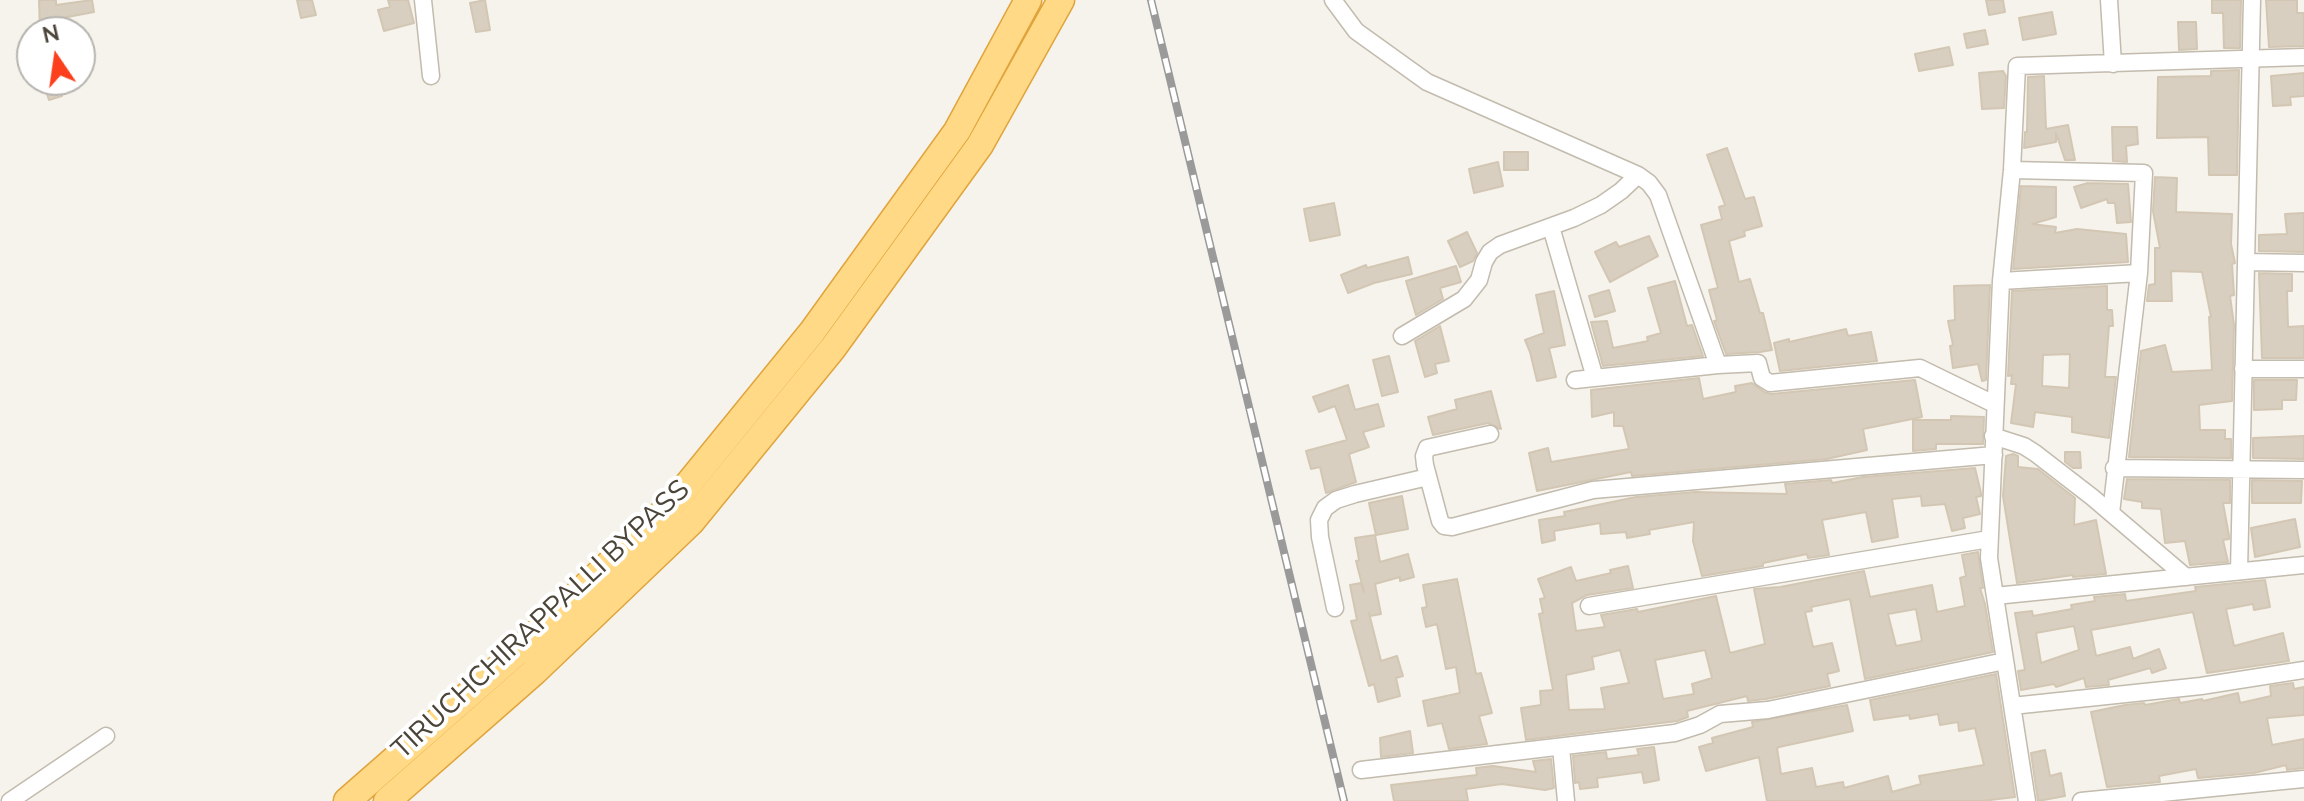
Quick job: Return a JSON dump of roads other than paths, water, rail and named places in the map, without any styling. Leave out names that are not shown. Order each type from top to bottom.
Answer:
[{"type":"highway","name":"TIRUCHCHIRAPPALLI BYPASS","points":[[347,801],[516,653],[672,504],[812,332],[957,131],[1028,0]]},
{"type":"highway","name":"TIRUCHCHIRAPPALLI BYPASS","points":[[387,801],[534,672],[701,511],[833,348],[980,145],[1061,0]]},
{"type":"street","points":[[423,0],[431,76]]},
{"type":"street","points":[[1333,0],[1356,31],[1427,82],[1638,175],[1649,183],[1658,195],[1718,365]]},
{"type":"street","points":[[2109,0],[2113,64]]},
{"type":"street","points":[[2239,571],[2252,0]]},
{"type":"street","points":[[2027,801],[1989,539],[2001,281],[2012,170],[2017,66],[2304,57]]},
{"type":"street","points":[[2012,170],[2144,173],[2139,273],[2111,513]]},
{"type":"street","points":[[1402,336],[1464,299],[1479,280],[1490,252],[1500,245],[1601,205],[1638,175]]},
{"type":"street","points":[[1551,227],[1595,378]]},
{"type":"street","points":[[2246,262],[2304,263]]},
{"type":"street","points":[[2001,281],[2139,273]]},
{"type":"street","points":[[1575,380],[1753,362],[1758,363],[1762,378],[1770,383],[1920,368],[1994,404]]},
{"type":"street","points":[[2243,369],[2304,369]]},
{"type":"street","points":[[1490,434],[1427,448],[1424,456],[1428,477],[1444,526],[1452,527],[1593,490],[1994,455]]},
{"type":"street","points":[[1993,436],[2035,453],[2186,577]]},
{"type":"street","points":[[2114,468],[2304,470]]},
{"type":"street","points":[[1335,608],[1320,537],[1319,520],[1325,508],[1336,500],[1355,494],[1428,477]]},
{"type":"street","points":[[1589,606],[1989,539]]},
{"type":"street","points":[[1995,596],[2304,565]]},
{"type":"street","points":[[1361,770],[1675,733],[1720,714],[1768,710],[2005,661]]},
{"type":"street","points":[[2012,706],[2201,686],[2304,670]]},
{"type":"street","points":[[10,801],[106,736]]},
{"type":"street","points":[[1561,747],[1566,801]]},
{"type":"street","points":[[2081,801],[2304,779]]},
{"type":"railway","points":[[1151,0],[1344,801]]}]
